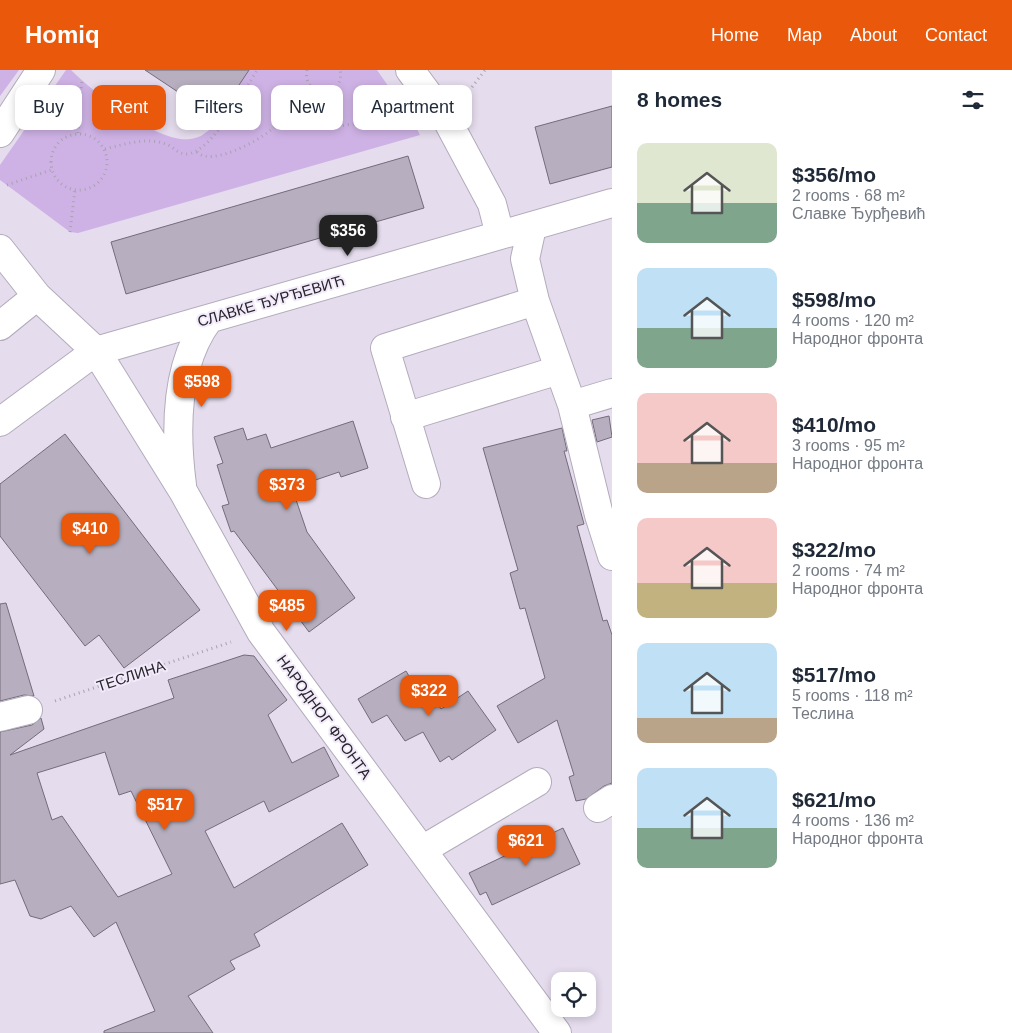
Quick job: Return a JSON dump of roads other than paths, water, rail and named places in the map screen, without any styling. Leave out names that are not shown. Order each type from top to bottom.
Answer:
[{"type":"street","points":[[0,133],[41,70]]},
{"type":"street","points":[[410,70],[447,120],[492,204],[500,235]]},
{"type":"street","name":"СЛАВКЕ ЂУРЂЕВИЋ","points":[[96,351],[612,203]]},
{"type":"street","points":[[532,226],[524,259],[535,301],[572,405],[599,515],[612,556]]},
{"type":"street","name":"НАРОДНОГ ФРОНТА","points":[[0,249],[37,296],[96,351],[183,491],[261,632],[557,1033]]},
{"type":"street","points":[[0,326],[37,296]]},
{"type":"street","points":[[426,484],[385,348],[535,301]]},
{"type":"street","points":[[183,491],[179,460],[183,387],[192,348],[200,331],[209,319]]},
{"type":"street","points":[[0,422],[96,351]]},
{"type":"street","points":[[405,416],[559,370]]},
{"type":"street","points":[[572,405],[612,393]]},
{"type":"street","points":[[0,717],[28,710]]},
{"type":"street","points":[[422,850],[537,782]]}]
